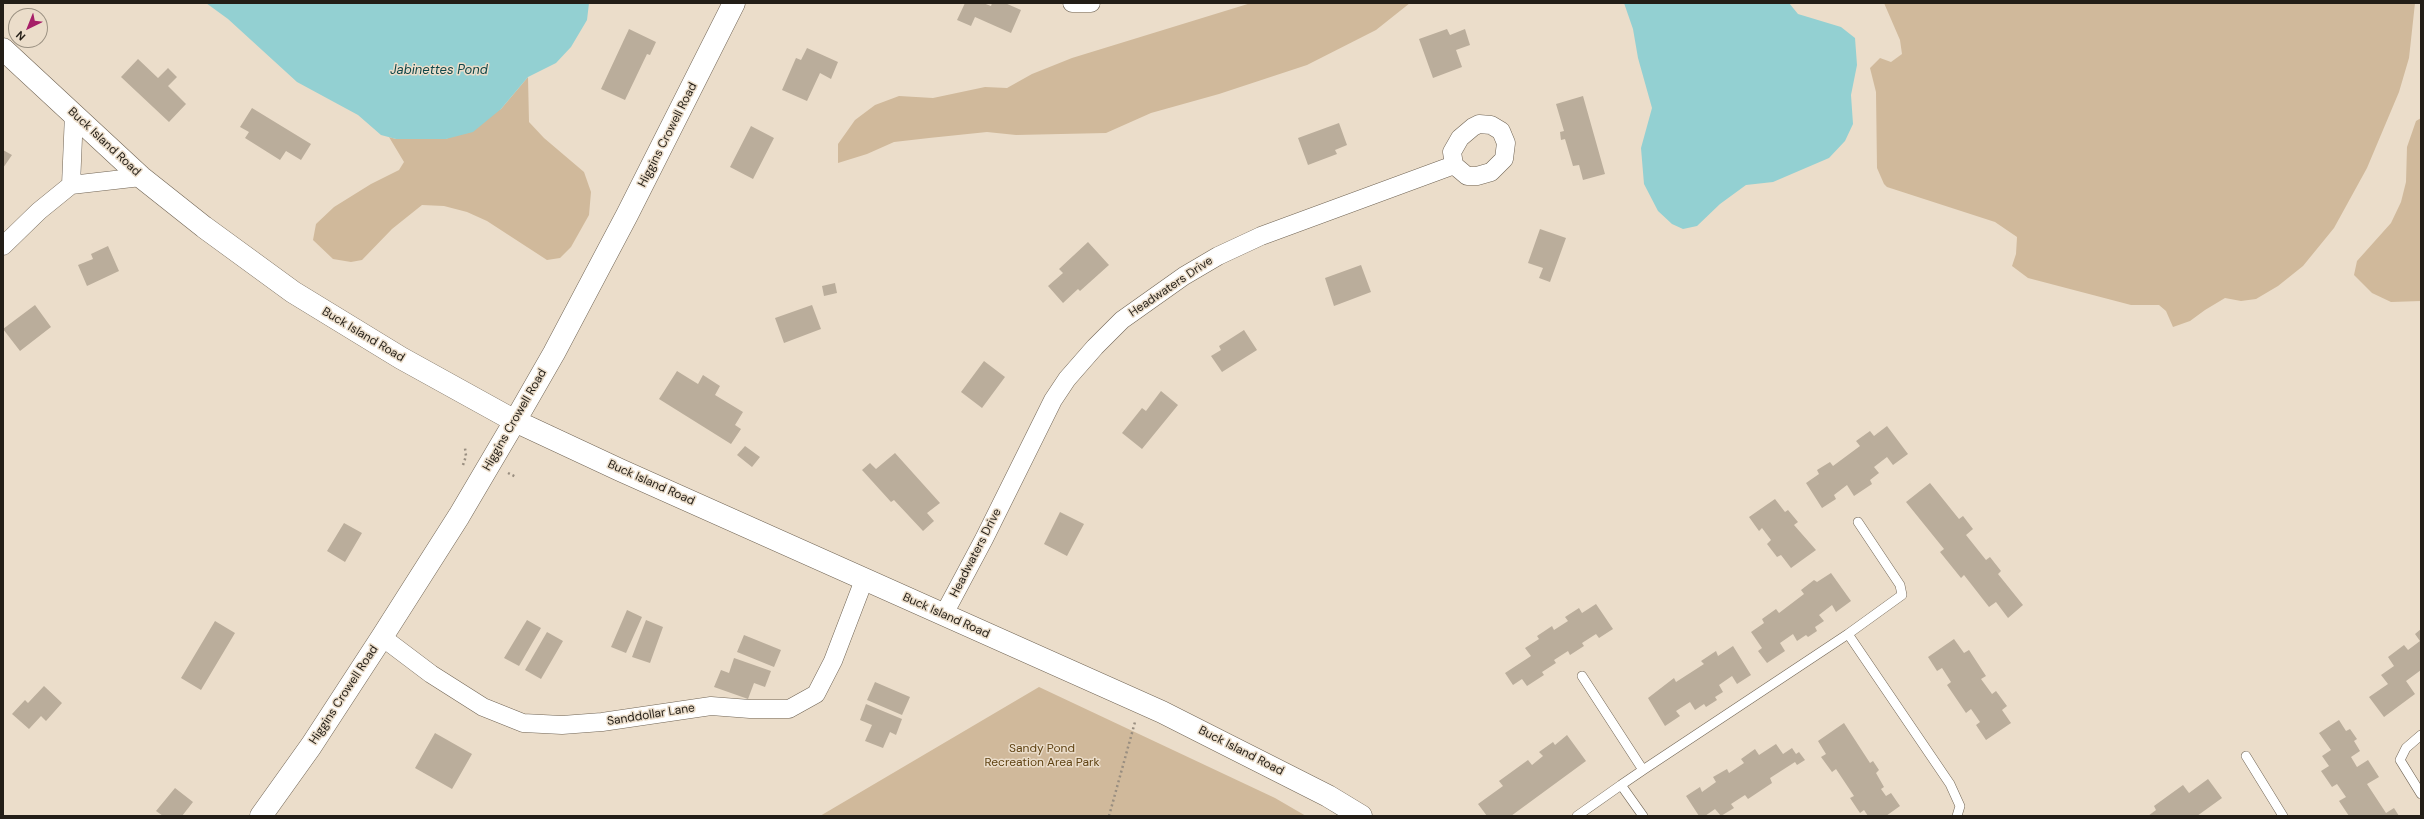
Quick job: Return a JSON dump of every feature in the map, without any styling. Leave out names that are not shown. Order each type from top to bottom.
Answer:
[{"type":"main road","name":"Higgins Crowell Road","points":[[261,816],[311,746],[382,637],[459,516],[515,421],[627,215],[734,3]]},
{"type":"main road","name":"Buck Island Road","points":[[3,49],[141,177],[204,227],[293,292],[401,358],[515,421],[864,580],[944,614],[1140,702],[1272,767],[1328,796],[1361,816]]},
{"type":"street","points":[[1072,3],[1091,3]]},
{"type":"street","points":[[71,185],[74,114]]},
{"type":"street","name":"Headwaters Drive","points":[[944,614],[984,539],[1053,400],[1086,358],[1122,320],[1150,299],[1218,256],[1261,236],[1454,165]]},
{"type":"street","points":[[3,246],[39,211],[71,185],[141,177]]},
{"type":"street","name":"Sanddollar Lane","points":[[382,637],[431,674],[483,707],[523,722],[562,725],[602,722],[711,706],[750,709],[789,709],[816,694],[833,661],[864,580]]},
{"type":"lane","points":[[1577,816],[1621,784],[1848,634],[1902,595],[1900,585],[1858,522]]},
{"type":"lane","points":[[1848,634],[1950,784],[1960,806],[1957,816]]},
{"type":"lane","points":[[1582,676],[1643,770]]},
{"type":"lane","points":[[2421,735],[2406,748],[2400,760],[2421,794]]},
{"type":"lane","points":[[2246,756],[2284,816]]},
{"type":"lane","points":[[1621,784],[1643,816]]},
{"type":"path","points":[[1108,816],[1140,702]]},
{"type":"green space","points":[[1251,3],[1410,3],[1376,30],[1307,65],[1219,94],[1151,113],[1106,133],[1016,135],[987,132],[929,138],[894,142],[867,154],[838,163],[838,144],[855,120],[875,105],[899,96],[933,98],[985,87],[1007,88],[1032,74],[1072,58]]},
{"type":"green space","points":[[1884,3],[2415,3],[2409,58],[2399,92],[2367,168],[2334,228],[2303,266],[2278,286],[2256,299],[2241,301],[2225,298],[2190,321],[2173,327],[2166,311],[2159,305],[2131,305],[2028,278],[2012,266],[2016,254],[2017,237],[1995,222],[1887,187],[1884,184],[1877,168],[1876,92],[1870,68],[1880,58],[1891,62],[1902,54],[1900,40]]},
{"type":"green space","points":[[528,77],[529,122],[544,138],[584,172],[591,192],[589,215],[571,247],[560,258],[547,260],[487,221],[467,212],[444,206],[422,205],[392,229],[362,260],[351,262],[333,259],[313,240],[316,224],[334,207],[371,184],[399,170],[404,162],[389,137],[396,139],[446,139],[501,109]]},
{"type":"green space","points":[[2421,118],[2421,301],[2391,302],[2372,293],[2354,275],[2357,261],[2391,223],[2401,202],[2406,182],[2407,147],[2416,121]]},
{"type":"green space","name":"Sandy Pond Recreation Area Park","points":[[1039,687],[1275,798],[1306,816],[820,816]]},
{"type":"water","name":"Jabinettes Pond","points":[[206,3],[589,3],[587,20],[571,47],[556,63],[528,77],[501,109],[473,132],[446,139],[396,139],[381,135],[358,115],[297,82],[228,19]]},
{"type":"water","points":[[1624,3],[1789,3],[1798,14],[1841,27],[1855,38],[1857,65],[1851,95],[1853,124],[1845,141],[1829,158],[1773,182],[1746,185],[1720,204],[1697,226],[1683,229],[1672,224],[1658,211],[1644,184],[1641,148],[1652,108],[1638,58],[1633,29]]},
{"type":"building","points":[[965,3],[983,3],[991,6],[992,3],[1005,3],[1021,10],[1011,33],[975,17],[971,26],[957,20]]},
{"type":"building","points":[[629,29],[656,42],[650,55],[647,54],[625,100],[601,89]]},
{"type":"building","points":[[1447,29],[1450,35],[1465,29],[1470,45],[1456,50],[1462,67],[1433,78],[1419,39]]},
{"type":"building","points":[[807,48],[838,62],[831,79],[820,73],[807,101],[782,90],[796,58],[801,60]]},
{"type":"building","points":[[138,59],[158,78],[168,68],[177,77],[168,86],[186,104],[169,122],[121,77]]},
{"type":"building","points":[[1583,96],[1605,174],[1583,180],[1579,165],[1573,166],[1565,139],[1561,140],[1560,132],[1564,131],[1556,104]]},
{"type":"building","points":[[252,108],[311,144],[301,160],[286,151],[280,160],[245,138],[249,132],[240,127]]},
{"type":"building","points":[[1339,123],[1347,145],[1335,150],[1337,154],[1308,165],[1298,138]]},
{"type":"building","points":[[751,126],[774,138],[753,179],[730,167]]},
{"type":"building","points":[[3,150],[12,155],[3,168]]},
{"type":"building","points":[[1540,229],[1566,238],[1550,282],[1539,278],[1543,268],[1528,263]]},
{"type":"building","points":[[1088,242],[1109,265],[1080,291],[1078,289],[1063,303],[1048,286],[1063,273],[1059,269]]},
{"type":"building","points":[[108,246],[119,271],[87,286],[78,265],[93,259],[91,254]]},
{"type":"building","points":[[1361,265],[1371,292],[1334,306],[1325,278]]},
{"type":"building","points":[[835,283],[837,293],[824,296],[822,286]]},
{"type":"building","points":[[35,305],[51,327],[20,351],[3,329]]},
{"type":"building","points":[[812,305],[821,329],[784,343],[775,318]]},
{"type":"building","points":[[1244,330],[1257,350],[1222,372],[1211,356],[1221,350],[1219,346]]},
{"type":"building","points":[[984,361],[1005,377],[982,408],[961,392]]},
{"type":"building","points":[[677,371],[698,384],[703,375],[720,386],[715,395],[743,412],[735,425],[741,429],[731,444],[659,399]]},
{"type":"building","points":[[1161,391],[1178,405],[1142,449],[1122,433],[1142,408],[1146,411]]},
{"type":"building","points":[[1887,426],[1908,454],[1893,465],[1887,457],[1874,467],[1879,473],[1870,480],[1872,484],[1854,496],[1847,485],[1834,495],[1836,499],[1822,508],[1806,483],[1819,474],[1817,470],[1830,462],[1833,466],[1860,446],[1856,441],[1870,431],[1874,436]]},
{"type":"building","points":[[745,446],[760,457],[752,467],[737,455]]},
{"type":"building","points":[[895,453],[940,503],[927,513],[934,521],[923,531],[894,500],[891,502],[862,470],[870,463],[876,469]]},
{"type":"building","points":[[1930,483],[1959,519],[1963,516],[1973,529],[1966,535],[1986,560],[1990,557],[2001,571],[1998,574],[2023,605],[2008,618],[1996,602],[1989,607],[1964,575],[1961,578],[1940,552],[1944,549],[1906,502]]},
{"type":"building","points":[[1775,499],[1785,512],[1788,510],[1798,522],[1794,525],[1816,550],[1791,568],[1781,555],[1777,557],[1767,544],[1771,540],[1762,528],[1759,531],[1749,517]]},
{"type":"building","points":[[1060,512],[1084,524],[1067,556],[1044,544]]},
{"type":"building","points":[[344,523],[362,533],[345,562],[327,551]]},
{"type":"building","points":[[1831,573],[1851,601],[1836,612],[1832,605],[1819,615],[1824,621],[1815,627],[1817,631],[1808,637],[1806,635],[1797,641],[1793,634],[1780,643],[1785,651],[1767,663],[1758,651],[1762,648],[1751,632],[1764,623],[1762,619],[1776,609],[1779,613],[1804,594],[1801,590],[1814,580],[1817,582]]},
{"type":"building","points":[[1596,604],[1613,629],[1599,638],[1596,634],[1582,643],[1584,646],[1570,655],[1568,651],[1554,660],[1556,663],[1542,672],[1544,675],[1527,686],[1522,679],[1513,685],[1505,673],[1531,656],[1525,648],[1539,639],[1537,636],[1552,626],[1554,630],[1568,621],[1565,617],[1579,608],[1582,613]]},
{"type":"building","points":[[627,610],[642,617],[626,653],[611,647]]},
{"type":"building","points":[[527,620],[541,628],[519,666],[504,658]]},
{"type":"building","points":[[646,620],[663,627],[650,663],[632,657]]},
{"type":"building","points":[[215,621],[235,633],[201,690],[181,678]]},
{"type":"building","points":[[2421,629],[2421,670],[2406,681],[2415,694],[2384,717],[2369,697],[2388,684],[2381,675],[2394,666],[2388,657],[2404,645],[2408,650],[2420,641],[2415,634]]},
{"type":"building","points":[[547,632],[563,641],[541,679],[525,670]]},
{"type":"building","points":[[744,635],[781,650],[774,667],[737,652]]},
{"type":"building","points":[[1954,639],[1964,653],[1969,650],[1986,676],[1981,679],[1992,694],[1996,691],[2007,706],[2002,710],[2011,723],[1986,740],[1976,725],[1980,722],[1971,709],[1966,713],[1947,685],[1951,682],[1942,668],[1937,671],[1928,657]]},
{"type":"building","points":[[1733,646],[1751,675],[1737,684],[1732,676],[1719,685],[1723,692],[1715,697],[1717,700],[1706,707],[1704,704],[1695,710],[1690,702],[1676,711],[1680,716],[1665,726],[1648,698],[1674,678],[1676,682],[1704,664],[1701,661],[1716,651],[1718,656]]},
{"type":"building","points":[[734,658],[771,671],[765,687],[754,683],[748,699],[714,687],[721,670],[729,673]]},
{"type":"building","points":[[875,682],[910,697],[902,715],[867,700]]},
{"type":"building","points":[[44,686],[62,703],[46,721],[41,716],[29,729],[12,714],[25,700],[28,703]]},
{"type":"building","points":[[866,704],[902,719],[896,735],[890,732],[883,748],[865,741],[872,725],[860,720]]},
{"type":"building","points":[[2339,720],[2346,731],[2350,729],[2357,739],[2354,741],[2360,751],[2351,757],[2357,767],[2368,760],[2379,777],[2367,784],[2386,813],[2394,808],[2399,816],[2349,816],[2339,801],[2346,797],[2337,784],[2332,787],[2321,771],[2329,766],[2322,756],[2331,750],[2319,733]]},
{"type":"building","points":[[1844,723],[1870,763],[1873,761],[1879,770],[1876,773],[1884,787],[1881,789],[1886,796],[1891,793],[1900,806],[1886,816],[1868,816],[1864,810],[1860,813],[1850,798],[1854,796],[1836,769],[1832,772],[1821,757],[1826,754],[1818,741]]},
{"type":"building","points":[[435,733],[472,754],[452,789],[415,768]]},
{"type":"building","points":[[1567,735],[1586,761],[1511,816],[1487,816],[1478,804],[1503,786],[1499,781],[1528,760],[1532,765],[1543,756],[1539,752],[1553,742],[1555,745]]},
{"type":"building","points":[[1776,744],[1783,754],[1792,748],[1796,754],[1799,752],[1805,760],[1797,765],[1795,762],[1770,778],[1772,783],[1748,799],[1745,795],[1731,804],[1734,808],[1721,816],[1715,809],[1705,816],[1699,816],[1686,796],[1700,787],[1702,792],[1716,782],[1713,777],[1727,769],[1729,773],[1744,763],[1741,759],[1755,749],[1759,755]]},
{"type":"building","points":[[2208,779],[2222,798],[2197,816],[2148,816],[2156,810],[2154,806],[2183,785],[2189,793]]},
{"type":"building","points":[[175,788],[193,802],[182,816],[163,816],[156,811]]}]
